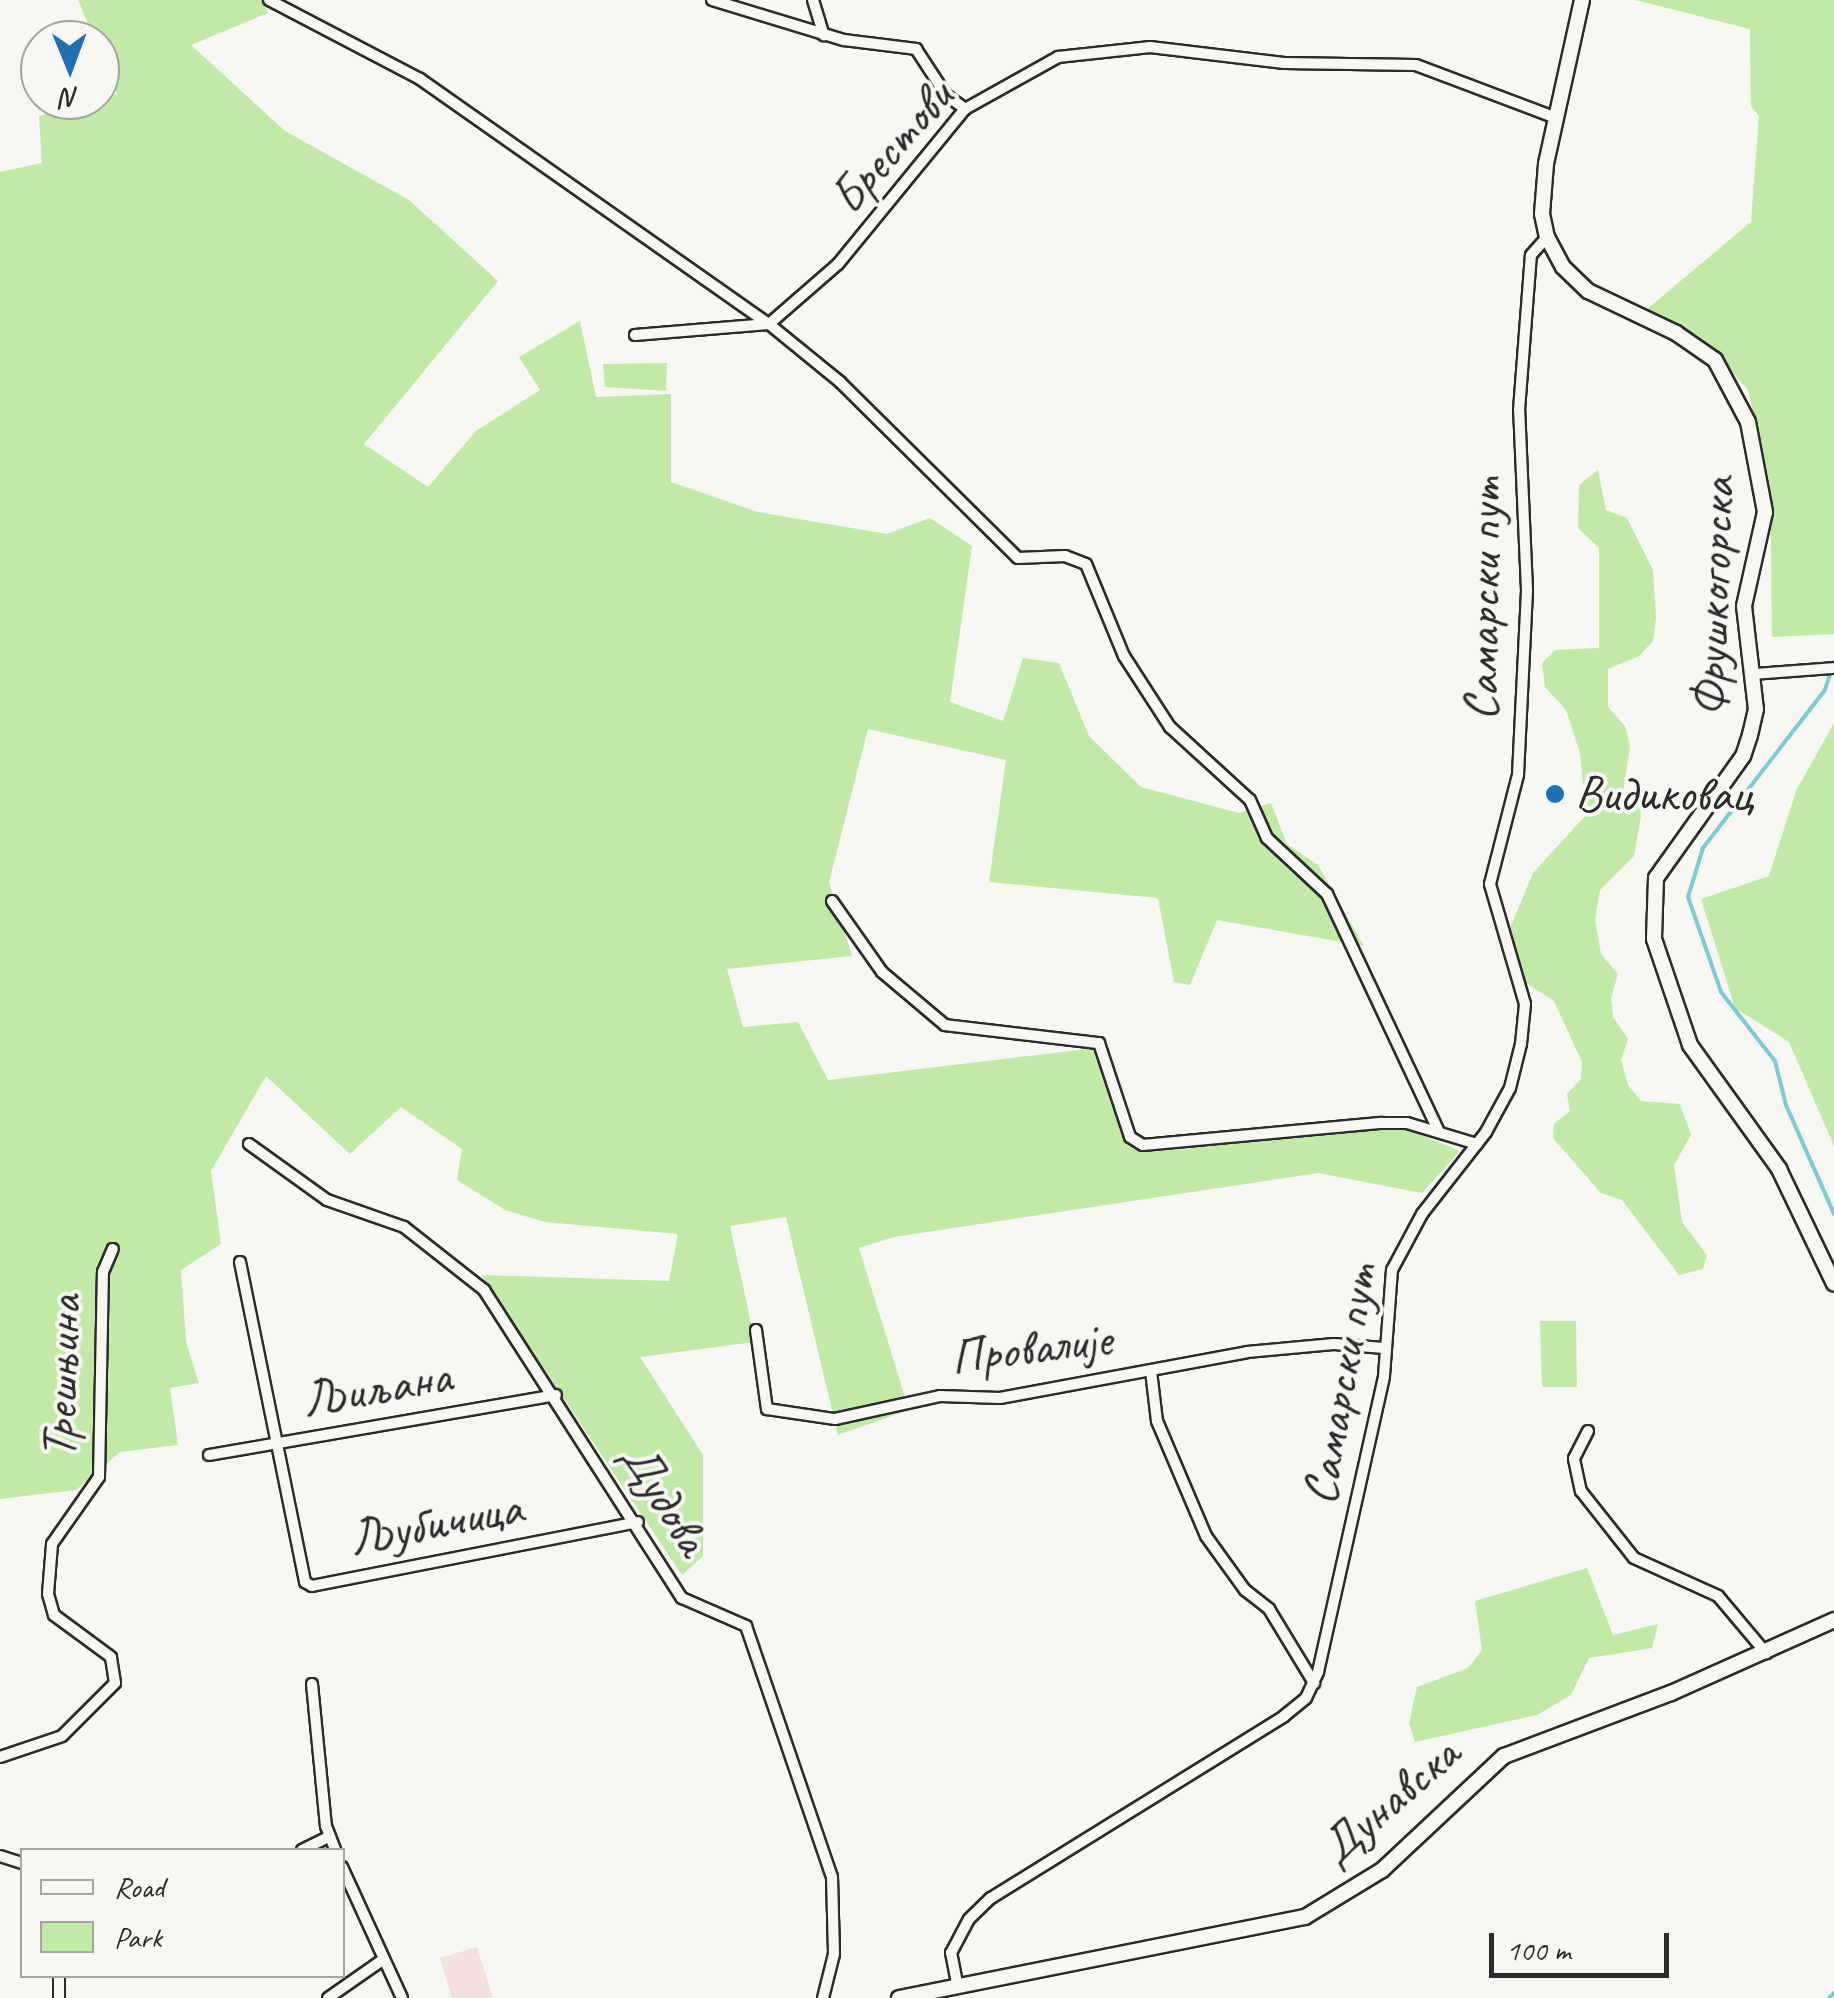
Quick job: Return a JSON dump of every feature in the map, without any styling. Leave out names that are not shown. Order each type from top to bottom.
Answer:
[{"type":"street","points":[[269,0],[420,79],[769,324],[840,382],[1018,558],[1065,556],[1086,564],[1124,656],[1170,727],[1250,800],[1268,838],[1327,894],[1438,1130]]},
{"type":"street","points":[[712,0],[824,35],[916,49],[946,95],[965,109]]},
{"type":"street","points":[[813,0],[824,35]]},
{"type":"street","name":"Фрушкогорска","points":[[1582,0],[1543,185],[1547,237],[1563,267],[1588,291],[1702,350],[1736,392],[1753,440],[1765,512],[1744,606],[1756,709],[1743,756],[1656,878],[1654,940],[1690,1044],[1779,1169],[1834,1284]]},
{"type":"street","name":"Брестови","points":[[769,324],[838,264],[965,109],[1058,57],[1150,47],[1343,67],[1416,65],[1556,118]]},
{"type":"street","name":"Самарски пут","points":[[1314,1683],[1373,1430],[1398,1258],[1510,1088],[1526,1004],[1490,884],[1518,775],[1527,590],[1519,410],[1532,255],[1547,237]]},
{"type":"street","points":[[636,335],[769,324]]},
{"type":"street","points":[[1754,674],[1834,668]]},
{"type":"street","points":[[832,901],[882,972],[946,1025],[1099,1044],[1137,1143],[1382,1123],[1438,1130],[1476,1144]]},
{"type":"street","name":"Дудова","points":[[249,1144],[311,1190],[404,1227],[455,1265],[498,1306],[638,1522],[682,1598],[746,1626],[832,1877],[834,1954],[823,1998]]},
{"type":"street","name":"Трешњина","points":[[0,1757],[62,1736],[115,1683],[111,1658],[54,1614],[48,1594],[52,1544],[99,1477],[103,1272],[113,1249]]},
{"type":"street","points":[[240,1262],[276,1444]]},
{"type":"street","name":"Провалије","points":[[756,1330],[767,1409],[812,1418],[940,1396],[1000,1398],[1247,1352],[1334,1344],[1384,1348]]},
{"type":"street","points":[[957,1984],[951,1952],[969,1919],[992,1898],[1284,1716],[1314,1683],[1269,1610],[1245,1590],[1206,1536],[1158,1421],[1150,1371]]},
{"type":"street","name":"Љиљана","points":[[209,1455],[556,1395]]},
{"type":"street","points":[[1588,1431],[1574,1459],[1580,1491],[1634,1558],[1718,1596],[1766,1653]]},
{"type":"street","name":"Љубичица","points":[[276,1444],[299,1572],[312,1586],[638,1522]]},
{"type":"street","name":"Дунавска","points":[[898,1998],[993,1974],[1306,1918],[1382,1870],[1469,1782],[1504,1756],[1766,1653],[1834,1620]]},
{"type":"street","points":[[312,1684],[329,1837],[334,1848]]},
{"type":"street","points":[[306,1848],[329,1837]]},
{"type":"street","points":[[345,1873],[402,1998]]},
{"type":"street","points":[[328,1998],[384,1960]]},
{"type":"shaded area","points":[[477,1947],[493,1998],[452,1998],[440,1958]]},
{"type":"green space","points":[[78,0],[263,0],[268,13],[191,45],[285,131],[409,200],[498,281],[364,444],[428,487],[476,431],[540,390],[519,357],[580,321],[596,397],[671,394],[671,482],[758,512],[887,534],[930,518],[972,546],[950,702],[1003,721],[1023,658],[1059,663],[1089,736],[1141,787],[1239,813],[1271,803],[1287,844],[1318,865],[1364,946],[1217,920],[1190,985],[1174,982],[1158,898],[989,882],[1006,760],[868,729],[829,882],[852,956],[727,969],[743,1027],[798,1022],[828,1080],[1095,1048],[1134,1138],[1180,1147],[1401,1127],[1460,1151],[1422,1193],[1318,1173],[894,1237],[859,1248],[909,1410],[838,1435],[786,1217],[730,1226],[755,1342],[640,1357],[703,1455],[703,1556],[682,1575],[481,1275],[669,1281],[678,1234],[545,1222],[505,1210],[457,1180],[462,1149],[401,1107],[350,1154],[266,1076],[211,1171],[221,1244],[181,1270],[186,1342],[199,1383],[170,1388],[178,1445],[120,1452],[76,1490],[0,1499],[0,172],[42,163],[39,120],[120,120],[120,20],[86,20]]},
{"type":"green space","points":[[1635,0],[1834,0],[1834,634],[1772,637],[1770,486],[1748,390],[1711,347],[1647,309],[1751,222],[1759,116],[1751,106],[1750,29]]},
{"type":"green space","points":[[667,363],[666,391],[605,387],[603,364]]},
{"type":"green space","points":[[1598,470],[1606,510],[1627,518],[1653,570],[1656,618],[1653,641],[1639,656],[1608,669],[1608,707],[1625,726],[1630,746],[1623,794],[1640,806],[1641,816],[1634,856],[1600,890],[1595,920],[1601,954],[1618,974],[1611,998],[1613,1017],[1628,1039],[1621,1060],[1628,1085],[1641,1101],[1680,1104],[1691,1135],[1674,1165],[1682,1222],[1707,1255],[1703,1269],[1679,1275],[1622,1200],[1601,1193],[1553,1138],[1554,1124],[1570,1111],[1567,1094],[1581,1079],[1582,1062],[1554,1001],[1523,981],[1510,928],[1533,873],[1586,815],[1580,753],[1566,710],[1545,687],[1542,663],[1555,650],[1599,648],[1599,548],[1578,528],[1579,485]]},
{"type":"green space","points":[[1834,723],[1834,1146],[1789,1042],[1735,1008],[1701,899],[1769,876],[1796,791]]},
{"type":"green space","points":[[1540,1321],[1576,1321],[1577,1387],[1542,1387]]},
{"type":"green space","points":[[1587,1568],[1613,1635],[1658,1624],[1652,1648],[1589,1658],[1571,1695],[1537,1715],[1415,1742],[1409,1723],[1417,1687],[1468,1668],[1482,1650],[1475,1601]]},
{"type":"waterway","points":[[1834,662],[1825,690],[1703,848],[1688,897],[1721,992],[1775,1061],[1786,1105],[1834,1214]]},
{"type":"waterway","points":[[1829,1998],[1834,1993]]},
{"type":"place","name":"Видиковац","points":[[1555,794]]}]
